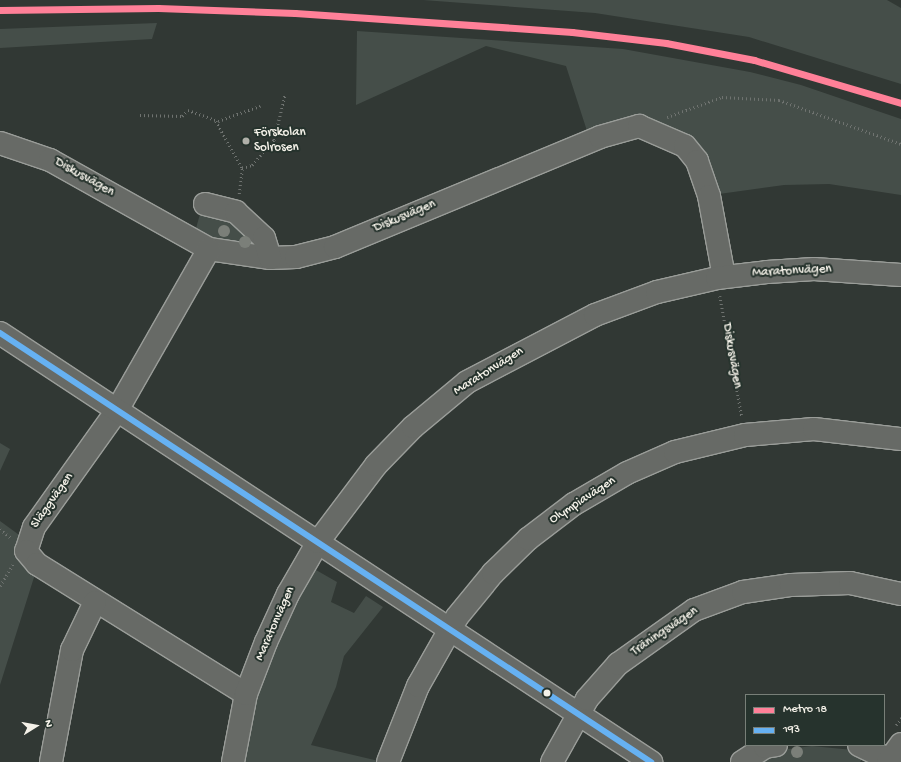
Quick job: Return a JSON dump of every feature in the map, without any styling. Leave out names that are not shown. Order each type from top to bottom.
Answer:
[{"type":"street","name":"Diskusvägen","points":[[0,143],[50,160],[209,250],[270,258],[296,257],[335,248],[600,136],[640,126]]},
{"type":"street","points":[[640,126],[685,146],[697,161],[709,196],[720,277]]},
{"type":"street","points":[[205,204],[236,212],[264,238],[270,258]]},
{"type":"street","name":"Släggvägen","points":[[26,551],[34,527],[116,412],[209,250]]},
{"type":"street","name":"Maratonvägen","points":[[232,762],[246,694],[288,594],[318,542],[376,465],[413,427],[467,382],[595,315],[658,292],[720,277],[814,269],[901,275]]},
{"type":"street","points":[[0,333],[116,412],[578,712],[651,762]]},
{"type":"street","name":"Olympiavägen","points":[[388,762],[418,686],[449,629],[493,573],[528,539],[574,504],[627,473],[674,452],[745,435],[814,429],[901,439]]},
{"type":"street","points":[[26,551],[37,564],[95,602],[246,694]]},
{"type":"street","name":"Träningsvägen","points":[[552,762],[578,712],[618,664],[694,610],[744,592],[791,585],[850,583],[901,594]]},
{"type":"street","points":[[51,762],[72,650],[95,602]]},
{"type":"street","points":[[742,762],[764,747],[770,746]]},
{"type":"street","points":[[862,746],[893,755]]},
{"type":"path","points":[[242,168],[252,165],[274,140],[285,94]]},
{"type":"path","points":[[640,126],[722,97],[772,100],[901,144]]},
{"type":"path","points":[[215,121],[260,106]]},
{"type":"path","points":[[140,115],[182,116],[188,110],[215,121],[242,168],[236,212]]},
{"type":"path","name":"Diskusvägen","points":[[720,277],[745,435]]},
{"type":"path","points":[[0,586],[15,560],[26,551]]},
{"type":"shaded area","points":[[423,0],[887,0],[901,8],[901,84],[749,37],[595,13]]},
{"type":"shaded area","points":[[157,23],[152,39],[0,48],[0,29]]},
{"type":"shaded area","points":[[357,31],[623,49],[750,72],[801,85],[901,119],[901,195],[829,184],[784,185],[719,194],[706,158],[678,133],[588,134],[566,66],[486,46],[356,105]]},
{"type":"shaded area","points":[[200,214],[243,226],[256,241],[255,248],[215,241],[195,232]]},
{"type":"shaded area","points":[[0,443],[10,449],[0,471]]},
{"type":"shaded area","points":[[0,521],[22,537],[14,556],[36,571],[0,685]]},
{"type":"shaded area","points":[[316,570],[337,582],[331,602],[354,613],[366,596],[383,607],[344,656],[336,687],[311,745],[383,762],[242,762],[257,693],[295,597]]},
{"type":"shaded area","points":[[812,746],[853,750],[864,756],[860,762],[756,762],[788,749]]},
{"type":"metro line","name":"18","points":[[0,10],[158,8],[295,13],[572,32],[666,43],[754,60],[901,103]]},
{"type":"transit line","name":"193","points":[[0,333],[651,762]]},
{"type":"place","name":"Förskolan Solrosen","points":[[246,141]]}]
